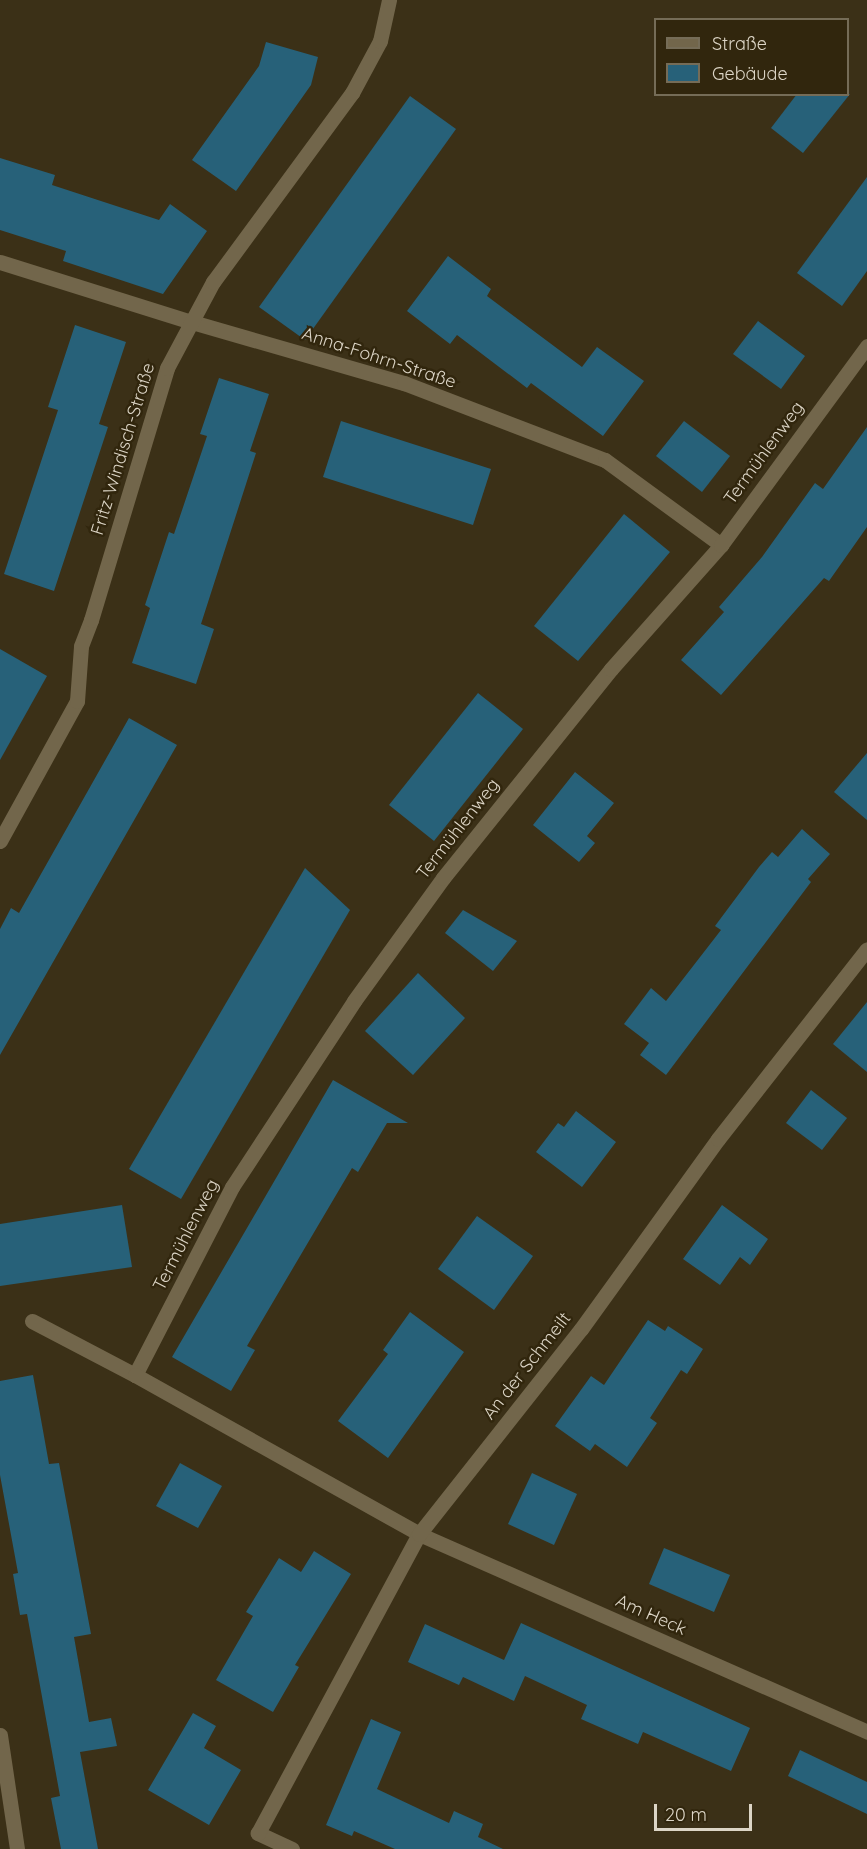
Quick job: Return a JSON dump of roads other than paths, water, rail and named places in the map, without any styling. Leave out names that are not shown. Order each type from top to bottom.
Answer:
[{"type":"street","name":"Fritz-Windisch-Straße","points":[[0,841],[77,701],[81,646],[91,620],[167,368],[213,282],[352,93],[380,40],[389,0]]},
{"type":"street","name":"Anna-Fohrn-Straße","points":[[0,262],[192,322],[404,383],[605,459],[721,544]]},
{"type":"street","name":"Termühlenweg","points":[[135,1376],[232,1187],[354,1001],[450,869],[611,669],[721,544],[867,346]]},
{"type":"street","name":"An der Schmeilt","points":[[292,1849],[258,1833],[419,1534],[581,1329],[718,1139],[867,949]]},
{"type":"street","points":[[32,1321],[419,1534]]},
{"type":"street","name":"Am Heck","points":[[419,1534],[867,1732]]},
{"type":"street","points":[[0,1735],[17,1849]]}]
